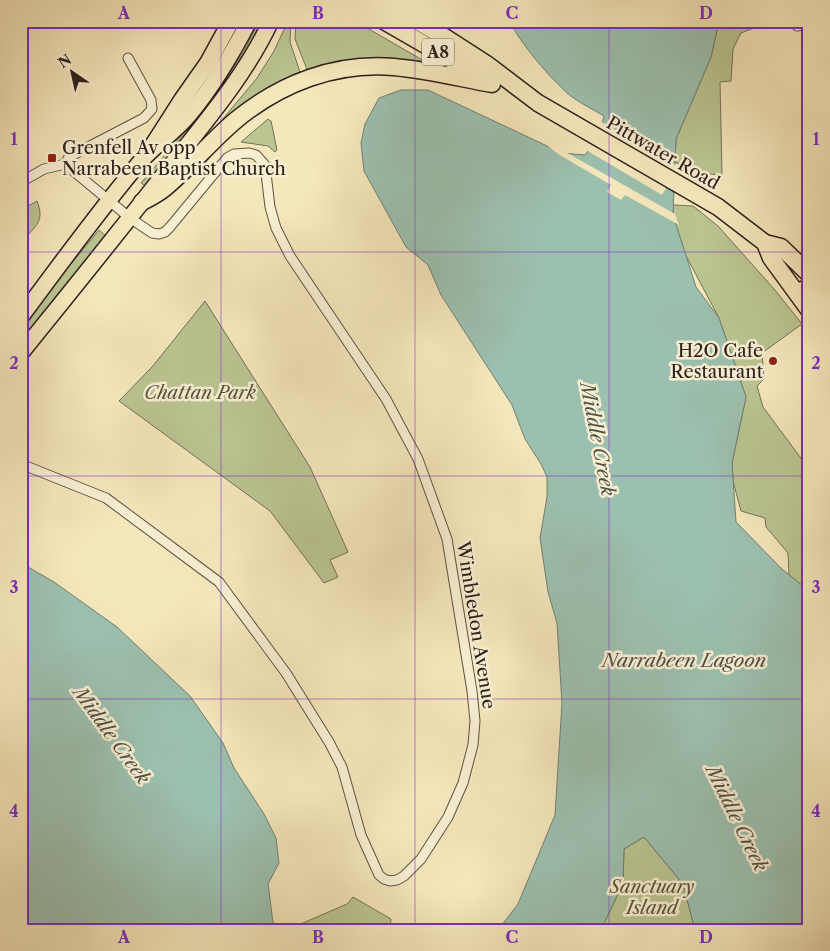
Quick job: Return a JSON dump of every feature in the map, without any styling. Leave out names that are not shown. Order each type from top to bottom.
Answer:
[{"type":"highway","points":[[150,150],[208,63],[231,21]]},
{"type":"highway","name":"Pittwater Road","points":[[384,21],[492,84],[538,103]]},
{"type":"highway","name":"Pittwater Road","points":[[417,21],[488,66],[538,103],[718,207],[765,243],[781,247],[809,274]]},
{"type":"highway","name":"Pittwater Road","points":[[429,21],[443,36]]},
{"type":"highway","points":[[142,202],[164,189],[237,119],[278,92],[306,79],[343,68],[383,67],[415,70],[492,84]]},
{"type":"highway","name":"Pittwater Road","points":[[765,243],[771,258],[802,288],[809,310]]},
{"type":"main road","points":[[21,317],[109,199],[150,150],[188,116],[214,82],[249,21]]},
{"type":"main road","points":[[21,353],[238,80],[256,51],[271,21]]},
{"type":"street","points":[[797,26],[809,24]]},
{"type":"street","points":[[21,182],[44,169],[65,164],[69,157],[144,118],[152,110],[151,100],[128,58]]},
{"type":"street","name":"Wimbledon Avenue","points":[[21,464],[106,498],[219,582],[286,674],[329,742],[342,767],[361,835],[380,875],[390,881],[404,876],[421,859],[448,817],[463,783],[472,745],[475,721],[472,691],[447,539],[418,459],[386,399],[290,256],[276,228],[270,207],[265,165],[256,155],[243,152],[228,158],[165,232],[159,234],[152,233],[130,218],[65,164]]},
{"type":"green space","points":[[259,21],[265,21],[248,54],[147,187],[141,183],[214,97],[244,51]]},
{"type":"green space","points":[[288,21],[291,21],[290,42],[300,72],[296,74],[297,77],[216,127],[257,78],[274,51]]},
{"type":"green space","points":[[296,21],[355,21],[424,61],[377,61],[308,72],[295,39]]},
{"type":"green space","points":[[719,21],[776,21],[741,33],[733,49],[731,81],[720,82],[722,175],[697,173],[675,162],[676,139],[711,57]]},
{"type":"green space","points":[[268,119],[271,121],[277,150],[275,152],[268,146],[241,142]]},
{"type":"green space","points":[[37,201],[40,212],[39,221],[27,236],[21,232],[21,210]]},
{"type":"green space","points":[[673,205],[693,206],[718,226],[775,290],[802,324],[762,353],[764,379],[757,386],[763,407],[803,461],[809,457],[809,476],[806,478],[809,482],[809,591],[789,575],[788,553],[766,527],[765,518],[741,511],[733,481],[732,463],[746,397],[719,318],[685,254],[673,215]]},
{"type":"green space","points":[[99,230],[107,237],[21,345],[21,330],[61,276]]},
{"type":"green space","name":"Chattan Park","points":[[205,301],[310,467],[348,552],[330,560],[338,577],[324,583],[270,511],[119,401],[152,367]]},
{"type":"green space","name":"Sanctuary Island","points":[[644,837],[683,884],[695,930],[601,930],[623,883],[624,849]]},
{"type":"green space","points":[[353,897],[391,919],[390,930],[287,930],[347,904]]},
{"type":"water","name":"Narrabeen Lagoon","points":[[509,21],[719,21],[711,57],[676,139],[673,215],[696,287],[719,318],[746,397],[732,463],[736,522],[782,569],[809,591],[809,930],[695,930],[683,884],[644,837],[624,849],[623,883],[601,930],[498,930],[518,904],[555,815],[562,703],[557,623],[548,592],[540,538],[547,497],[547,477],[525,439],[512,405],[441,295],[428,265],[406,247],[364,171],[361,143],[365,124],[379,98],[401,90],[428,90],[562,153],[585,155],[599,137],[604,116],[573,98],[557,83],[527,49]]},
{"type":"water","name":"Middle Creek","points":[[21,563],[54,582],[117,627],[190,696],[223,743],[234,768],[264,814],[276,838],[279,863],[268,884],[274,930],[21,930]]},
{"type":"pier","points":[[600,121],[677,166],[677,170],[662,195],[586,150],[596,136]]},
{"type":"pier","points":[[543,142],[564,151],[675,214],[679,225],[625,195],[621,200],[607,192],[611,185],[558,154]]},
{"type":"place","name":"Grenfell Av opp Narrabeen Baptist Church","points":[[52,158]]},
{"type":"place","name":"H2O Cafe Restaurant","points":[[773,361]]}]
